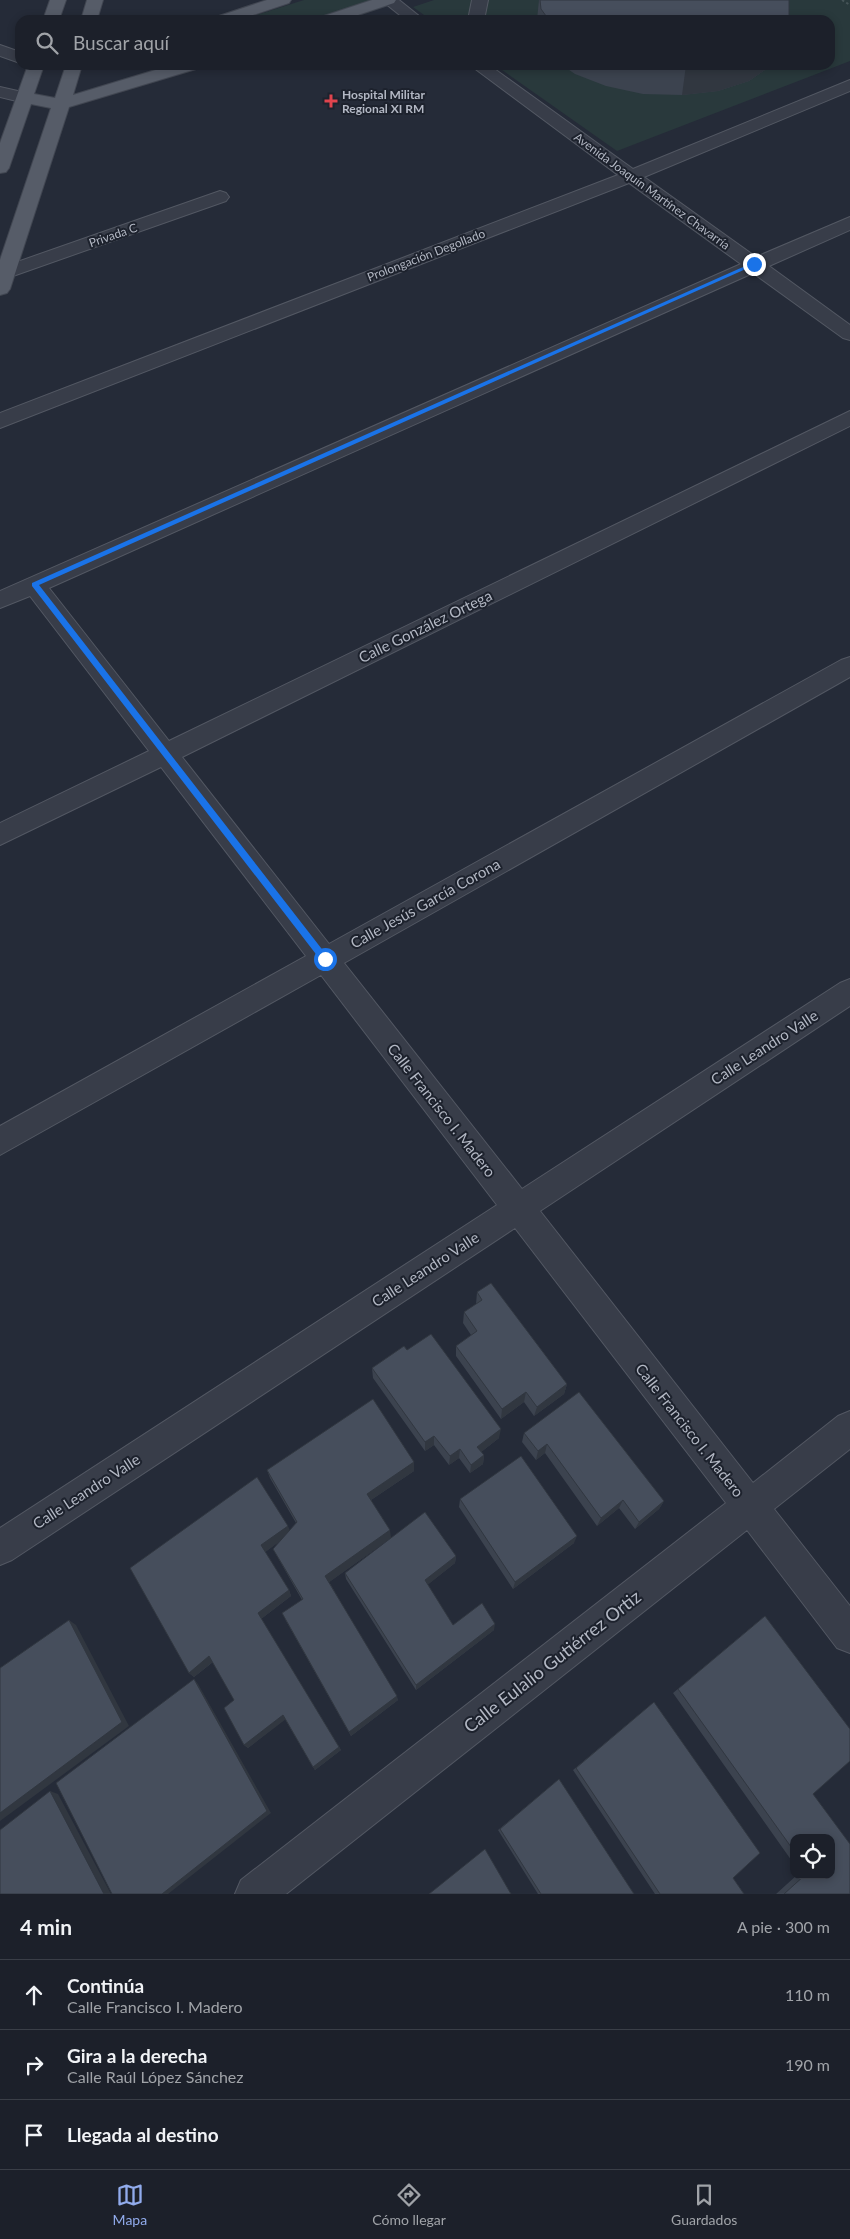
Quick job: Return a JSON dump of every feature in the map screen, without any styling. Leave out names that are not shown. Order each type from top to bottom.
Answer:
[{"type":"main road","points":[[53,15],[58,0]]},
{"type":"main road","points":[[90,15],[95,0]]},
{"type":"main road","points":[[237,15],[283,0]]},
{"type":"main road","points":[[342,15],[388,0]]},
{"type":"main road","points":[[0,168],[25,98],[56,70]]},
{"type":"main road","points":[[3,281],[61,104],[61,70]]},
{"type":"main road","points":[[25,98],[61,104],[173,70]]},
{"type":"street","points":[[388,0],[409,15]]},
{"type":"street","points":[[477,15],[480,0]]},
{"type":"street","points":[[0,50],[15,56]]},
{"type":"street","name":"Avenida Joaquín Martínez Chavarría","points":[[485,70],[850,334]]},
{"type":"street","name":"Prolongación Degollado","points":[[0,420],[631,176],[850,85]]},
{"type":"street","points":[[0,92],[25,98]]},
{"type":"street","name":"Privada C","points":[[3,281],[220,197]]},
{"type":"street","points":[[0,600],[850,223]]},
{"type":"street","name":"Calle González Ortega","points":[[0,835],[850,418]]},
{"type":"street","name":"Calle Francisco I. Madero","points":[[34,585],[850,1635]]},
{"type":"street","name":"Calle Jesús García Corona","points":[[0,1141],[850,666]]},
{"type":"street","name":"Calle Leandro Valle","points":[[0,1548],[850,991]]},
{"type":"street","name":"Calle Eulalio Gutiérrez Ortiz","points":[[255,1894],[850,1428]]},
{"type":"path","points":[[842,0],[850,5]]},
{"type":"shaded area","points":[[304,0],[377,0],[331,15],[256,15]]},
{"type":"shaded area","points":[[434,0],[850,0],[850,61],[835,67],[835,15],[424,15],[413,7]]},
{"type":"shaded area","points":[[502,70],[827,70],[617,151]]},
{"type":"building","points":[[540,0],[789,0],[789,15],[545,15],[541,9]]},
{"type":"building","points":[[491,1283],[567,1384],[537,1407],[526,1392],[502,1409],[456,1346],[477,1331],[464,1312],[482,1300],[477,1292]]},
{"type":"building","points":[[431,1334],[501,1429],[477,1447],[484,1455],[471,1465],[460,1449],[450,1456],[434,1436],[425,1442],[372,1368],[404,1346],[407,1350]]},
{"type":"building","points":[[579,1392],[664,1501],[639,1522],[623,1500],[601,1518],[547,1444],[538,1451],[524,1433]]},
{"type":"building","points":[[373,1399],[414,1462],[367,1494],[390,1530],[325,1576],[397,1696],[349,1732],[282,1613],[303,1599],[273,1549],[297,1522],[267,1470]]},
{"type":"building","points":[[521,1456],[577,1536],[515,1582],[460,1499]]},
{"type":"building","points":[[257,1477],[288,1526],[261,1545],[289,1590],[258,1613],[339,1747],[313,1767],[283,1715],[244,1745],[224,1708],[234,1700],[209,1656],[189,1673],[130,1568]]},
{"type":"building","points":[[425,1512],[456,1556],[425,1580],[453,1625],[482,1603],[495,1624],[416,1685],[345,1573]]},
{"type":"building","points":[[765,1616],[850,1729],[850,1761],[813,1794],[850,1844],[850,1894],[784,1894],[801,1879],[835,1879],[835,1834],[790,1834],[790,1845],[678,1689]]},
{"type":"building","points":[[69,1620],[122,1722],[0,1813],[0,1668]]},
{"type":"building","points":[[194,1679],[267,1811],[162,1894],[112,1894],[56,1783]]},
{"type":"building","points":[[654,1702],[760,1853],[733,1878],[744,1894],[660,1894],[576,1768]]},
{"type":"building","points":[[559,1779],[634,1894],[541,1894],[500,1829]]},
{"type":"building","points":[[50,1791],[104,1894],[0,1894],[0,1830]]},
{"type":"building","points":[[485,1849],[511,1894],[429,1894]]},
{"type":"place","name":"Hospital Militar Regional XI RM","points":[[331,101]]},
{"type":"route","points":[[325,959],[34,585],[754,264]]}]
